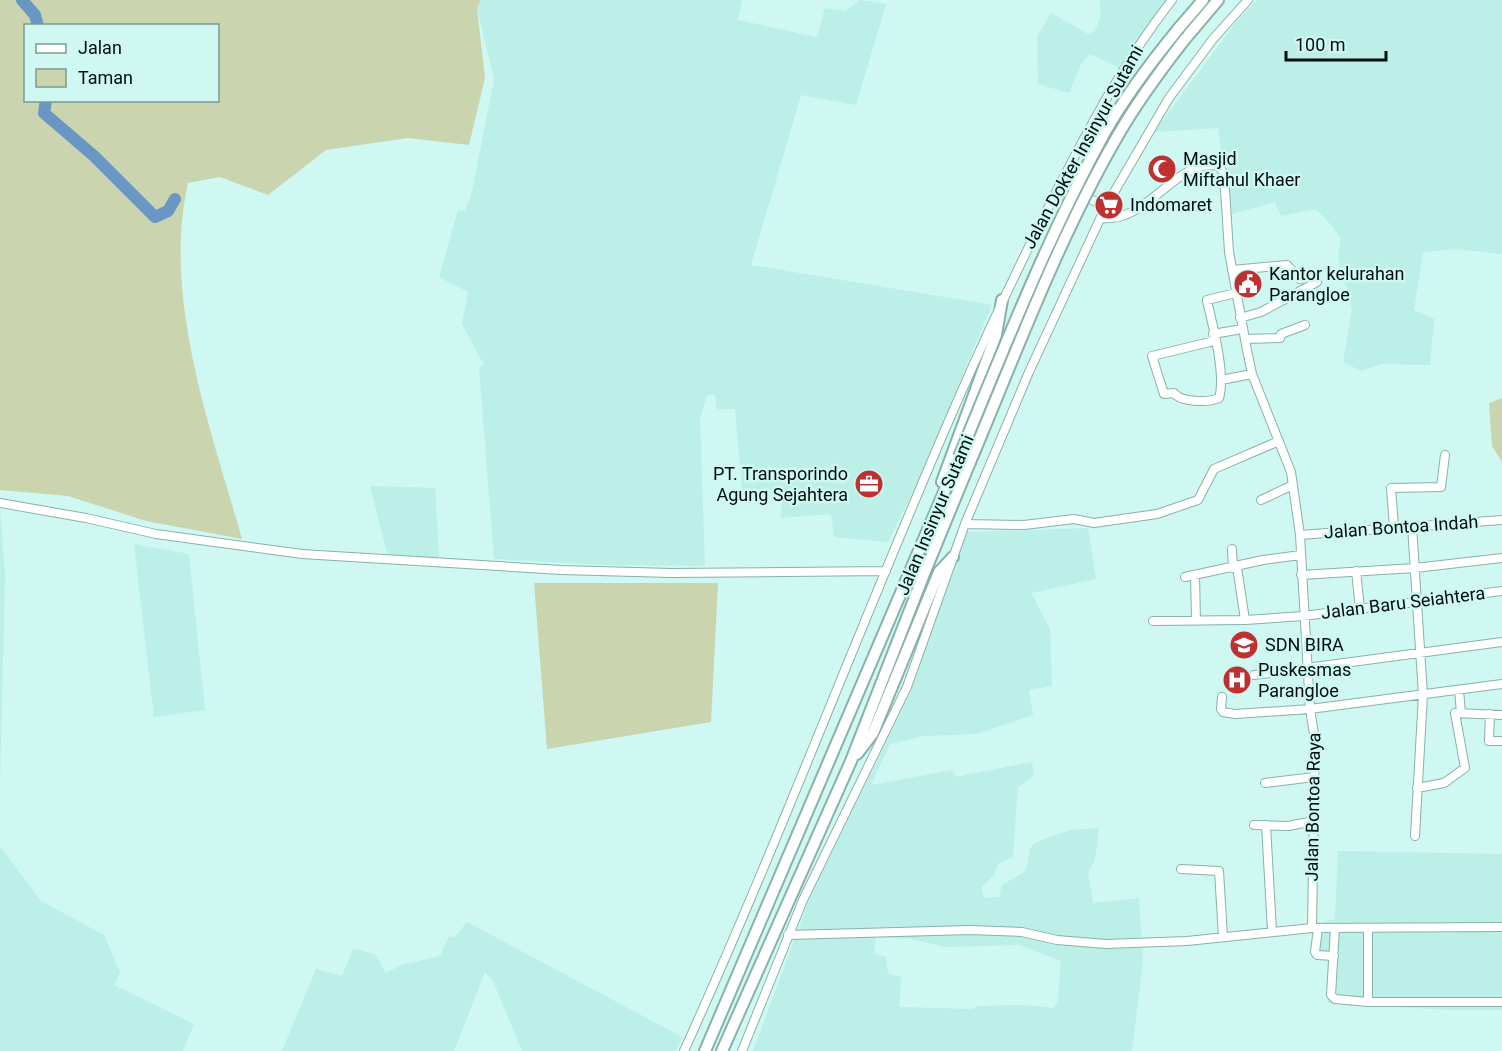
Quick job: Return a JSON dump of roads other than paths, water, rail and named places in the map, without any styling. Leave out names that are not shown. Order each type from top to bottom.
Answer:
[{"type":"highway","name":"Jalan Insinyur Sutami","points":[[705,1051],[1054,235],[1106,131],[1142,74],[1203,0]]},
{"type":"highway","name":"Jalan Insinyur Sutami","points":[[722,1051],[851,760],[970,462],[1064,242],[1101,167],[1148,87],[1218,0]]},
{"type":"highway","points":[[934,517],[944,474],[998,327],[1002,300]]},
{"type":"highway","points":[[851,760],[873,733],[939,572],[953,557]]},
{"type":"street","name":"Jalan Dokter Insinyur Sutami","points":[[684,1051],[731,947],[918,489],[1002,300],[1059,186],[1131,55],[1172,0]]},
{"type":"street","points":[[742,1051],[788,935],[907,687],[965,524],[1029,372],[1106,206],[1168,98],[1213,39],[1248,0]]},
{"type":"street","name":"Jalan Bontoa Raya","points":[[1101,218],[1115,219],[1137,209],[1202,165],[1219,166],[1224,174],[1232,270],[1242,329],[1252,374],[1291,472],[1293,485],[1300,535],[1303,616],[1310,709],[1314,726],[1315,952],[1317,955],[1334,956]]},
{"type":"street","points":[[1059,186],[1106,206]]},
{"type":"street","points":[[1232,270],[1287,265],[1300,279]]},
{"type":"street","points":[[1240,318],[1270,308],[1317,282]]},
{"type":"street","points":[[1236,293],[1208,299],[1214,338],[1221,380],[1220,396],[1217,400],[1195,401],[1177,398],[1174,393],[1164,394],[1152,356],[1214,338],[1242,329]]},
{"type":"street","points":[[1245,339],[1280,338],[1281,334],[1305,325]]},
{"type":"street","points":[[1221,380],[1252,374]]},
{"type":"street","points":[[965,524],[1024,525],[1074,519],[1094,523],[1165,512],[1198,500],[1211,473],[1220,465],[1279,441]]},
{"type":"street","points":[[1394,527],[1391,488],[1441,487],[1445,455]]},
{"type":"street","points":[[1261,500],[1293,485]]},
{"type":"street","points":[[0,502],[156,534],[302,555],[561,570],[671,573],[886,571]]},
{"type":"street","name":"Jalan Bontoa Indah","points":[[1300,535],[1502,520]]},
{"type":"street","points":[[1412,526],[1424,695],[1415,836]]},
{"type":"street","points":[[1232,549],[1245,620]]},
{"type":"street","points":[[1185,577],[1235,568],[1263,560],[1301,555]]},
{"type":"street","points":[[1301,575],[1415,568],[1502,558]]},
{"type":"street","points":[[1356,572],[1360,609]]},
{"type":"street","points":[[1195,575],[1196,621]]},
{"type":"street","name":"Jalan Baru Seiahtera","points":[[1153,621],[1245,620],[1303,616],[1502,591]]},
{"type":"street","points":[[1254,675],[1502,642]]},
{"type":"street","points":[[1222,697],[1221,709],[1228,714],[1310,709],[1502,684]]},
{"type":"street","points":[[1459,690],[1461,713]]},
{"type":"street","points":[[1417,788],[1444,783],[1466,768],[1455,713],[1502,715]]},
{"type":"street","points":[[1490,714],[1489,741],[1502,741]]},
{"type":"street","points":[[1265,783],[1314,777]]},
{"type":"street","points":[[1254,825],[1288,826],[1314,821]]},
{"type":"street","points":[[1266,825],[1272,932]]},
{"type":"street","points":[[1181,869],[1219,870],[1223,937]]},
{"type":"street","points":[[788,935],[990,931],[1022,932],[1075,943],[1106,944],[1223,937],[1315,928],[1502,927]]},
{"type":"street","points":[[1335,928],[1332,998],[1368,1002],[1502,1002]]},
{"type":"street","points":[[1368,928],[1368,1002]]},
{"type":"waterway","points":[[22,0],[35,15],[37,24]]},
{"type":"waterway","points":[[46,102],[44,113],[94,156],[155,217],[168,211],[175,199]]},
{"type":"place","name":"Masjid Miftahul Khaer","points":[[1162,169]]},
{"type":"place","name":"Indomaret","points":[[1109,205]]},
{"type":"place","name":"Kantor kelurahan Parangloe","points":[[1248,284]]},
{"type":"place","name":"PT. Transporindo Agung Sejahtera","points":[[869,484]]},
{"type":"place","name":"SDN BIRA","points":[[1244,645]]},
{"type":"place","name":"Puskesmas Parangloe","points":[[1237,680]]}]
